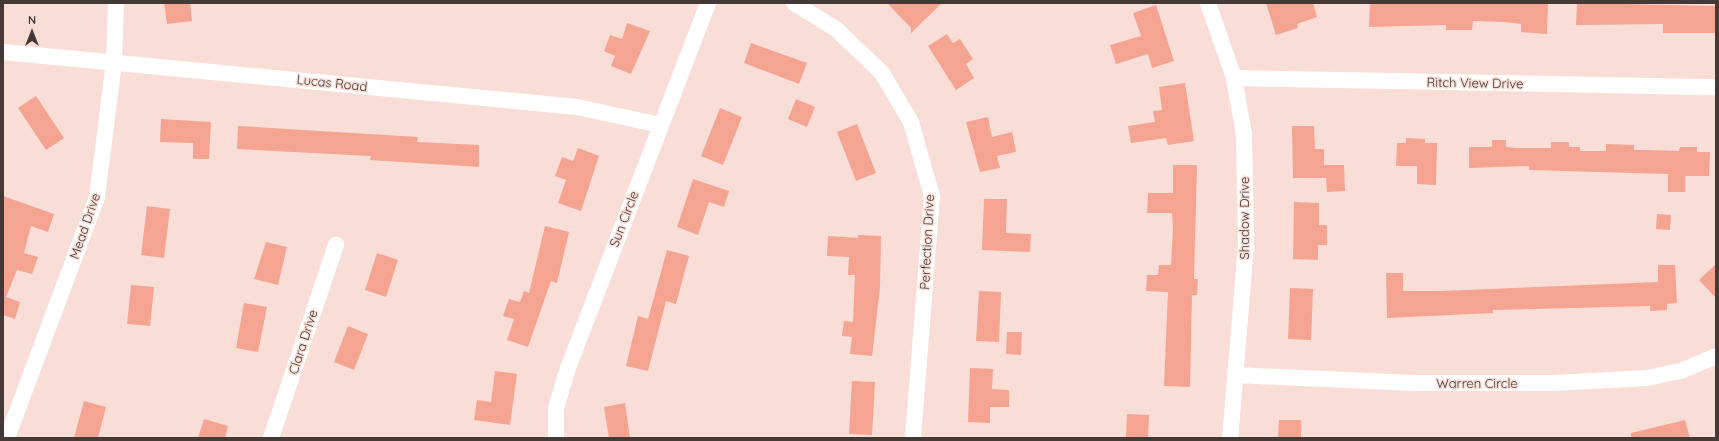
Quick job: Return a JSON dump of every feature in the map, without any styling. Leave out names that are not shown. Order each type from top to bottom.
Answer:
[{"type":"street","name":"Mead Drive","points":[[7,438],[97,197],[114,62],[116,3]]},
{"type":"street","name":"Sun Circle","points":[[556,438],[556,408],[568,368],[708,3]]},
{"type":"street","name":"Perfection Drive","points":[[794,3],[836,29],[882,72],[911,122],[928,181],[932,196],[913,438]]},
{"type":"street","name":"Shadow Drive","points":[[1208,3],[1234,78],[1244,134],[1246,245],[1230,438]]},
{"type":"street","name":"Lucas Road","points":[[3,52],[577,107],[660,125]]},
{"type":"street","name":"Ritch View Drive","points":[[1234,78],[1716,87]]},
{"type":"street","name":"Clara Drive","points":[[271,438],[336,245]]},
{"type":"street","name":"Warren Circle","points":[[1235,376],[1413,383],[1553,383],[1647,378],[1681,371],[1716,356]]},
{"type":"building","points":[[164,3],[190,3],[192,21],[167,24]]},
{"type":"building","points":[[887,3],[942,3],[911,33],[911,28]]},
{"type":"building","points":[[1266,3],[1313,3],[1317,17],[1297,24],[1298,28],[1276,35]]},
{"type":"building","points":[[1370,3],[1548,3],[1547,34],[1521,32],[1521,24],[1504,22],[1473,21],[1472,30],[1446,30],[1446,25],[1369,27]]},
{"type":"building","points":[[1577,3],[1716,6],[1716,33],[1663,33],[1663,24],[1576,25]]},
{"type":"building","points":[[1156,5],[1174,61],[1152,68],[1148,54],[1116,64],[1110,45],[1141,36],[1133,13]]},
{"type":"building","points":[[627,23],[650,31],[631,74],[611,66],[615,56],[604,51],[610,35],[622,39]]},
{"type":"building","points":[[947,34],[953,43],[960,39],[973,59],[966,64],[974,78],[956,90],[928,46]]},
{"type":"building","points":[[751,43],[807,63],[799,84],[744,63]]},
{"type":"building","points":[[1185,83],[1194,141],[1168,145],[1166,138],[1131,143],[1128,126],[1155,122],[1153,111],[1162,110],[1159,87]]},
{"type":"building","points":[[36,96],[64,138],[46,150],[18,108]]},
{"type":"building","points":[[796,99],[815,107],[807,127],[788,119]]},
{"type":"building","points":[[720,108],[742,117],[723,165],[701,156]]},
{"type":"building","points":[[988,117],[992,137],[1012,132],[1016,152],[997,156],[1000,168],[980,172],[966,122]]},
{"type":"building","points":[[161,119],[211,122],[209,159],[193,159],[193,143],[160,142]]},
{"type":"building","points":[[857,124],[876,173],[856,181],[837,132]]},
{"type":"building","points":[[238,126],[418,137],[417,142],[479,145],[479,167],[370,160],[371,156],[237,149]]},
{"type":"building","points":[[1292,126],[1314,126],[1315,149],[1324,149],[1324,165],[1344,165],[1345,191],[1327,192],[1326,178],[1293,178]]},
{"type":"building","points":[[1406,138],[1425,139],[1425,143],[1437,143],[1436,185],[1417,184],[1417,166],[1396,166],[1397,143],[1406,143]]},
{"type":"building","points":[[1492,140],[1506,140],[1506,147],[1516,148],[1551,148],[1551,142],[1569,142],[1569,147],[1580,147],[1580,151],[1606,151],[1606,144],[1634,145],[1634,150],[1679,151],[1680,147],[1697,147],[1697,152],[1710,152],[1709,176],[1685,176],[1685,192],[1668,192],[1668,174],[1529,170],[1529,166],[1469,168],[1469,147],[1492,147]]},
{"type":"building","points":[[578,148],[599,156],[581,211],[558,203],[566,180],[555,176],[562,157],[573,161]]},
{"type":"building","points":[[1173,165],[1197,165],[1194,279],[1198,279],[1197,295],[1192,295],[1190,387],[1164,386],[1168,292],[1146,291],[1147,275],[1158,275],[1159,265],[1171,265],[1173,229],[1172,213],[1147,213],[1148,193],[1173,193]]},
{"type":"building","points":[[693,179],[729,191],[724,207],[709,202],[698,235],[677,227]]},
{"type":"building","points":[[3,196],[54,214],[48,232],[31,226],[24,253],[38,257],[32,274],[17,270],[6,297],[20,302],[15,319],[3,315]]},
{"type":"building","points":[[984,199],[1007,199],[1006,233],[1031,234],[1030,252],[982,250]]},
{"type":"building","points":[[1294,202],[1319,203],[1319,225],[1327,225],[1327,245],[1318,245],[1318,260],[1293,259]]},
{"type":"building","points":[[147,206],[170,209],[164,258],[141,255]]},
{"type":"building","points":[[1657,214],[1671,215],[1670,230],[1656,229]]},
{"type":"building","points":[[545,226],[569,232],[557,283],[551,281],[528,347],[507,340],[514,319],[503,316],[509,299],[520,302],[524,291],[529,293]]},
{"type":"building","points":[[858,235],[881,236],[880,288],[872,356],[850,354],[852,337],[842,336],[844,321],[853,322],[855,275],[848,275],[849,257],[827,256],[828,236],[858,238]]},
{"type":"building","points":[[266,242],[287,247],[278,285],[254,279]]},
{"type":"building","points":[[667,250],[689,256],[676,304],[666,301],[648,371],[626,366],[638,316],[648,319]]},
{"type":"building","points":[[377,253],[398,260],[386,297],[365,290]]},
{"type":"building","points":[[1716,264],[1716,298],[1699,280]]},
{"type":"building","points":[[1658,265],[1675,265],[1677,303],[1667,304],[1667,310],[1650,311],[1650,306],[1493,310],[1493,313],[1387,318],[1386,273],[1403,273],[1403,291],[1442,291],[1658,282]]},
{"type":"building","points":[[131,285],[154,287],[150,326],[127,324]]},
{"type":"building","points":[[1290,288],[1313,289],[1311,340],[1288,339]]},
{"type":"building","points":[[979,291],[1001,292],[999,342],[976,341]]},
{"type":"building","points":[[244,303],[267,307],[258,352],[236,348]]},
{"type":"building","points":[[348,326],[368,334],[354,370],[334,362]]},
{"type":"building","points":[[1007,332],[1022,332],[1021,355],[1006,354]]},
{"type":"building","points":[[970,368],[993,369],[992,389],[1009,390],[1009,407],[990,407],[990,423],[968,422]]},
{"type":"building","points":[[495,371],[517,374],[510,425],[474,420],[477,400],[491,402]]},
{"type":"building","points":[[852,381],[875,382],[872,435],[849,434]]},
{"type":"building","points":[[84,401],[106,407],[98,438],[74,438]]},
{"type":"building","points":[[625,403],[630,438],[609,438],[604,407]]},
{"type":"building","points":[[1127,414],[1149,415],[1148,438],[1126,438]]},
{"type":"building","points":[[204,419],[228,426],[225,438],[198,438]]},
{"type":"building","points":[[1279,420],[1301,420],[1301,438],[1278,438]]},
{"type":"building","points":[[1685,420],[1690,438],[1631,438],[1631,433]]}]
